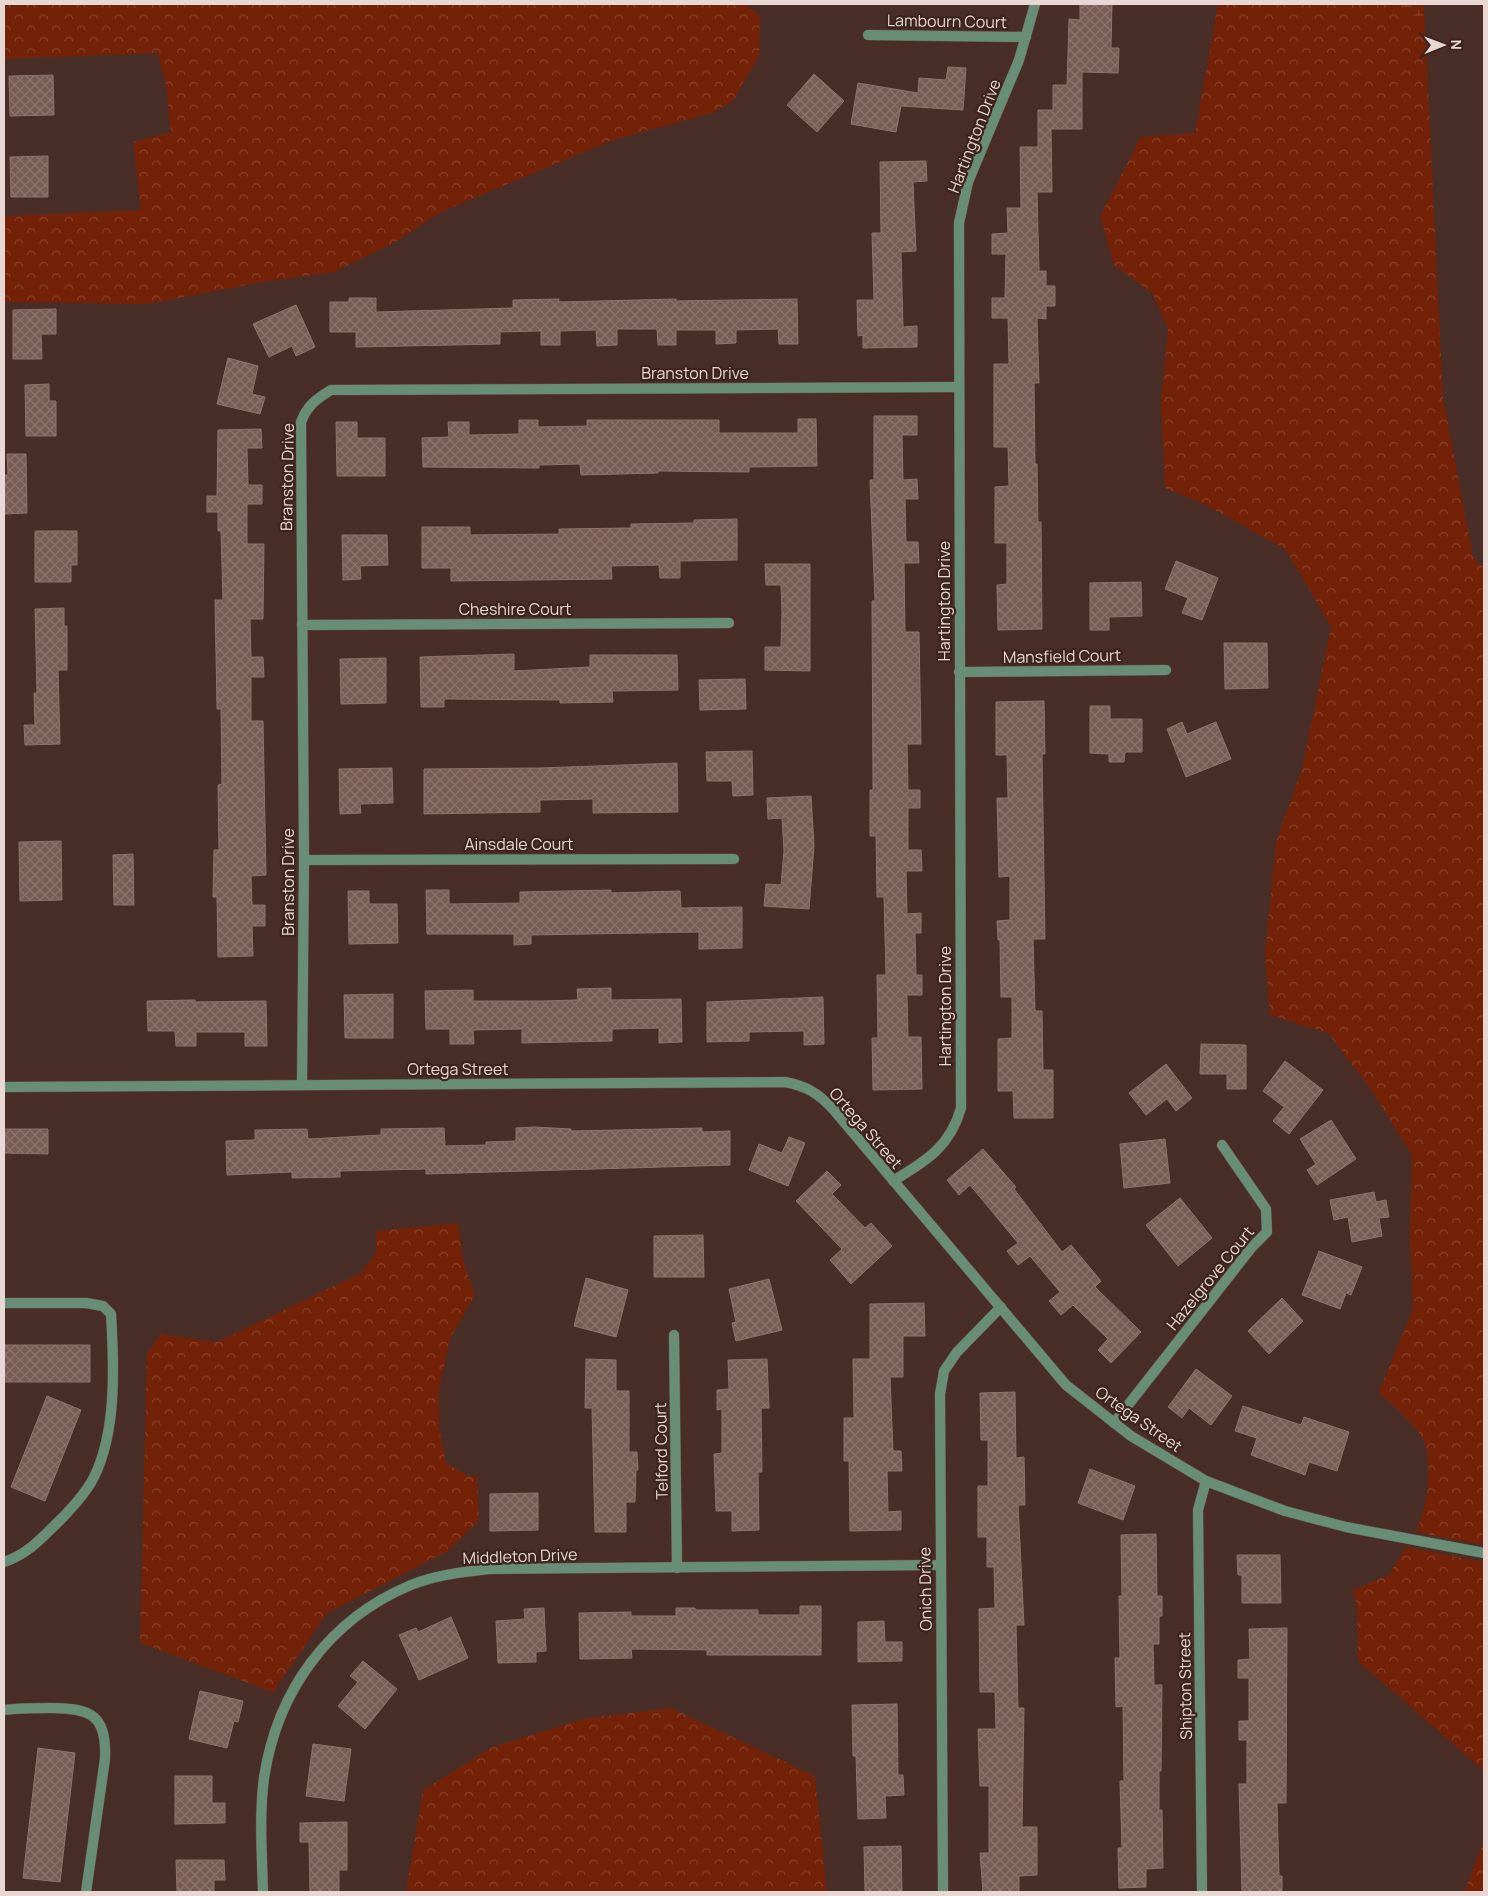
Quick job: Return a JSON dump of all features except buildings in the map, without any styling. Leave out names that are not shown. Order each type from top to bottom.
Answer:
[{"type":"street","name":"Hartington Drive","points":[[893,1181],[922,1164],[948,1140],[961,1108],[959,223],[968,182],[1020,60],[1035,4]]},
{"type":"street","name":"Lambourn Court","points":[[868,35],[1026,38]]},
{"type":"street","name":"Branston Drive","points":[[302,1084],[304,860],[301,422],[305,410],[314,400],[331,390],[958,387]]},
{"type":"street","name":"Cheshire Court","points":[[302,625],[729,623]]},
{"type":"street","name":"Mansfield Court","points":[[959,672],[1166,670]]},
{"type":"street","name":"Ainsdale Court","points":[[304,860],[734,859]]},
{"type":"street","name":"Ortega Street","points":[[4,1087],[784,1082],[801,1085],[818,1094],[832,1109],[1066,1385],[1131,1436],[1206,1481],[1285,1511],[1337,1525],[1484,1553]]},
{"type":"street","name":"Hazelgrove Court","points":[[1114,1423],[1252,1246],[1267,1232],[1266,1208],[1222,1145]]},
{"type":"street","points":[[4,1303],[86,1303],[103,1306],[111,1314],[112,1342],[109,1433],[94,1478],[59,1522],[30,1549],[4,1562]]},
{"type":"street","name":"Onich Drive","points":[[943,1892],[939,1425],[944,1371],[957,1352],[1001,1308]]},
{"type":"street","name":"Telford Court","points":[[674,1335],[678,1568]]},
{"type":"street","name":"Shipton Street","points":[[1202,1892],[1198,1510],[1206,1481]]},
{"type":"street","name":"Middleton Drive","points":[[263,1892],[264,1780],[271,1745],[292,1691],[308,1665],[351,1619],[377,1602],[412,1584],[453,1574],[489,1569],[940,1565]]},
{"type":"street","points":[[4,1710],[18,1708],[76,1708],[92,1714],[102,1726],[106,1742],[105,1759],[86,1892]]},
{"type":"green space","points":[[4,4],[745,4],[760,15],[759,56],[733,101],[712,113],[613,140],[441,212],[392,244],[334,272],[263,282],[148,304],[4,302],[4,216],[141,210],[133,142],[171,132],[166,86],[158,53],[4,59]]},
{"type":"green space","points":[[1218,4],[1381,4],[1425,27],[1443,397],[1473,557],[1484,568],[1484,1545],[1415,1532],[1423,1512],[1428,1487],[1427,1451],[1424,1441],[1417,1430],[1379,1392],[1413,1309],[1410,1235],[1412,1155],[1370,1088],[1328,1033],[1270,1015],[1265,954],[1276,842],[1302,769],[1331,627],[1286,550],[1208,506],[1165,488],[1161,401],[1168,329],[1152,293],[1114,265],[1100,216],[1141,137],[1195,133]]},
{"type":"green space","points":[[1381,4],[1424,4],[1425,27],[1386,7]]},
{"type":"green space","points":[[458,1223],[463,1260],[475,1295],[451,1337],[439,1388],[439,1428],[446,1463],[470,1477],[477,1475],[479,1520],[448,1551],[327,1613],[273,1692],[140,1643],[147,1353],[161,1334],[217,1342],[361,1273],[376,1253],[376,1231]]},
{"type":"green space","points":[[1406,1547],[1484,1562],[1484,1771],[1358,1661],[1357,1607],[1353,1590],[1389,1575]]},
{"type":"green space","points":[[671,1708],[815,1776],[827,1892],[406,1892],[423,1790],[493,1747],[583,1719]]},
{"type":"green space","points":[[1484,1841],[1484,1892],[1464,1892]]}]
